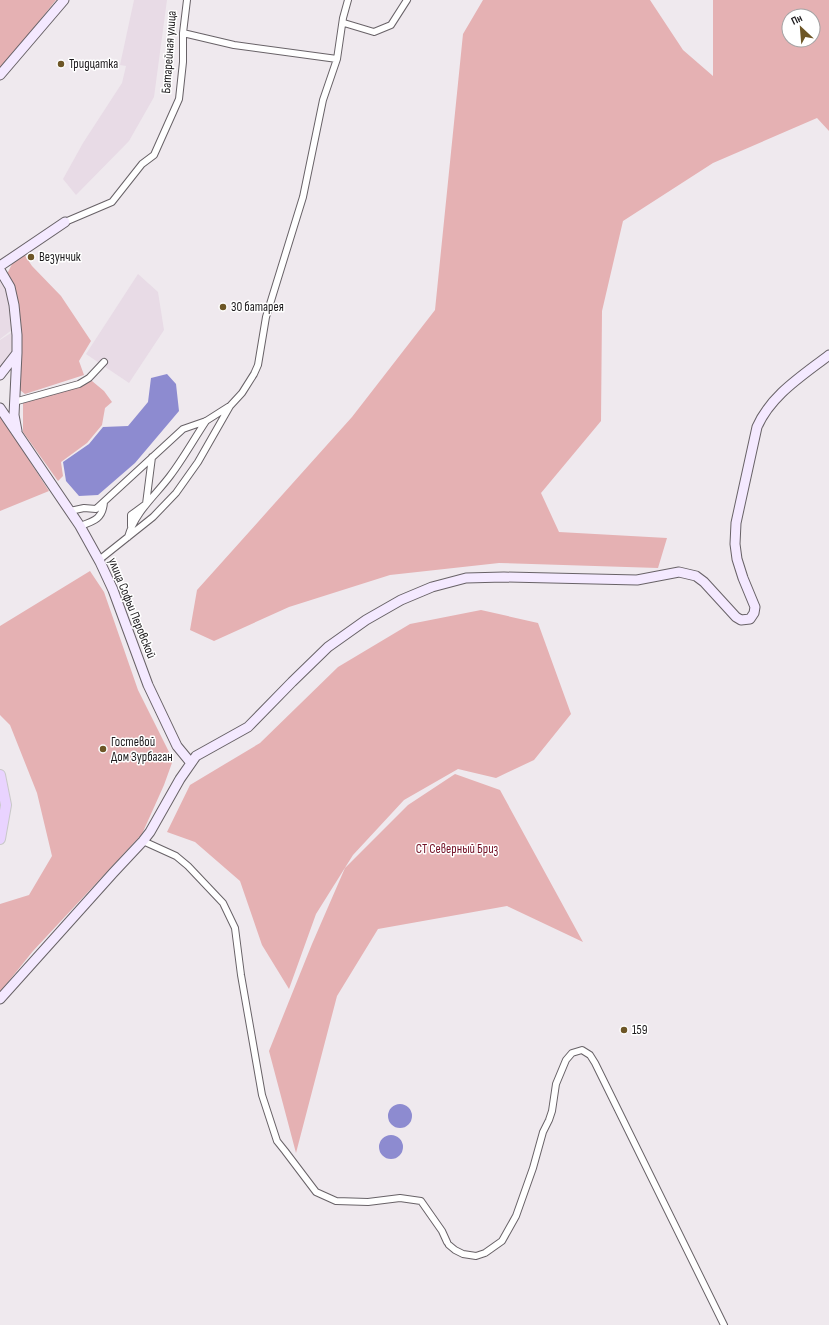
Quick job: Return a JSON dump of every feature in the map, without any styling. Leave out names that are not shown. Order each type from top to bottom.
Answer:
[{"type":"main road","points":[[0,75],[64,0]]},
{"type":"main road","points":[[0,266],[65,222]]},
{"type":"main road","points":[[0,270],[12,293],[17,326],[14,402],[15,424],[18,436]]},
{"type":"main road","points":[[0,375],[17,353]]},
{"type":"main road","points":[[0,999],[112,873],[143,841],[150,832],[180,779],[196,756],[248,727],[311,663],[328,648],[348,632],[401,600],[447,582],[466,578],[637,580],[679,572],[696,576],[704,582],[736,617],[741,620],[750,619],[754,613],[755,607],[743,578],[735,544],[736,523],[757,427],[776,398],[829,355]]},
{"type":"main road","name":"улица Софьи Перовской","points":[[0,408],[80,526],[99,560],[113,590],[148,685],[177,746],[191,763]]},
{"type":"main road","points":[[177,746],[190,752],[196,752],[217,744]]},
{"type":"main road","points":[[177,746],[183,761],[180,779]]},
{"type":"main road","points":[[0,774],[6,805],[0,839]]},
{"type":"street","name":"Батарейная улица","points":[[65,222],[112,202],[141,165],[154,155],[179,99],[183,62],[183,33],[187,0]]},
{"type":"street","points":[[99,560],[153,517],[176,493],[198,462],[230,406],[242,393],[258,365],[266,317],[303,197],[323,100],[337,60],[343,18],[348,0]]},
{"type":"street","points":[[344,23],[374,32],[391,25],[407,0]]},
{"type":"street","points":[[183,33],[234,45],[337,60]]},
{"type":"street","points":[[14,402],[78,384],[89,378],[104,362]]},
{"type":"street","points":[[70,511],[84,508],[96,509],[183,429],[206,421],[230,406]]},
{"type":"street","points":[[128,537],[132,515],[146,504],[170,476],[206,421]]},
{"type":"street","points":[[146,504],[152,457]]},
{"type":"street","points":[[80,526],[94,522],[103,511],[104,502]]},
{"type":"street","points":[[143,841],[176,856],[188,866],[223,903],[235,928],[241,975],[262,1095],[277,1141],[316,1192],[336,1201],[368,1202],[400,1198],[421,1202],[442,1231],[448,1243],[455,1250],[470,1256],[476,1256],[485,1252],[502,1241],[516,1216],[533,1168],[543,1132],[552,1111],[556,1084],[564,1065],[572,1053],[580,1050],[586,1051],[595,1063],[724,1325]]},
{"type":"shaded area","points":[[134,0],[167,0],[154,97],[129,141],[76,195],[63,179],[83,143],[122,83],[126,66],[120,65]]},
{"type":"shaded area","points":[[138,274],[158,292],[164,330],[129,383],[86,354]]},
{"type":"shaded area","points":[[0,279],[7,288],[13,329],[0,339]]},
{"type":"shaded area","points":[[14,331],[13,351],[0,368],[0,340]]},
{"type":"shaded area","points":[[167,374],[176,384],[179,411],[135,463],[98,495],[79,496],[66,481],[63,462],[89,444],[103,427],[128,426],[148,402],[151,378]]},
{"type":"shaded area","points":[[400,1104],[409,1107],[412,1116],[409,1125],[400,1128],[391,1125],[388,1116],[391,1107]]},
{"type":"shaded area","points":[[391,1135],[400,1138],[403,1147],[400,1156],[391,1159],[382,1156],[379,1147],[382,1138]]},
{"type":"green space","points":[[0,0],[56,0],[0,70]]},
{"type":"green space","points":[[483,0],[650,0],[683,50],[713,76],[713,0],[829,0],[829,131],[817,118],[713,163],[623,221],[602,311],[601,421],[541,493],[559,532],[667,538],[658,568],[499,563],[390,575],[289,607],[214,641],[190,630],[197,590],[352,417],[435,310],[463,34]]},
{"type":"green space","points":[[24,254],[32,266],[61,296],[91,341],[79,361],[84,375],[25,394],[20,390],[21,336],[19,308],[13,284],[7,274],[14,260]]},
{"type":"green space","points":[[92,381],[104,391],[112,402],[105,408],[102,425],[87,443],[61,462],[63,476],[58,481],[23,432],[23,401]]},
{"type":"green space","points":[[0,415],[49,491],[0,511]]},
{"type":"green space","points":[[90,571],[104,592],[138,690],[173,760],[164,785],[142,834],[33,951],[0,992],[0,904],[29,895],[52,856],[37,793],[10,725],[0,715],[0,626]]},
{"type":"green space","points":[[481,610],[538,623],[571,714],[534,760],[496,778],[458,769],[404,800],[353,855],[316,914],[289,989],[262,945],[240,881],[195,842],[167,832],[190,785],[260,743],[338,667],[410,624]]},
{"type":"green space","name":"СТ Северный Бриз","points":[[455,774],[500,790],[583,942],[507,906],[378,929],[337,996],[296,1153],[269,1051],[312,944],[345,868],[408,805]]},
{"type":"place","name":"Тридцатка","points":[[61,64]]},
{"type":"place","name":"Везунчик","points":[[31,257]]},
{"type":"place","name":"30 батарея","points":[[223,307]]},
{"type":"place","name":"Гостевой Дом Зурбаган","points":[[103,749]]},
{"type":"place","name":"159","points":[[624,1030]]}]
